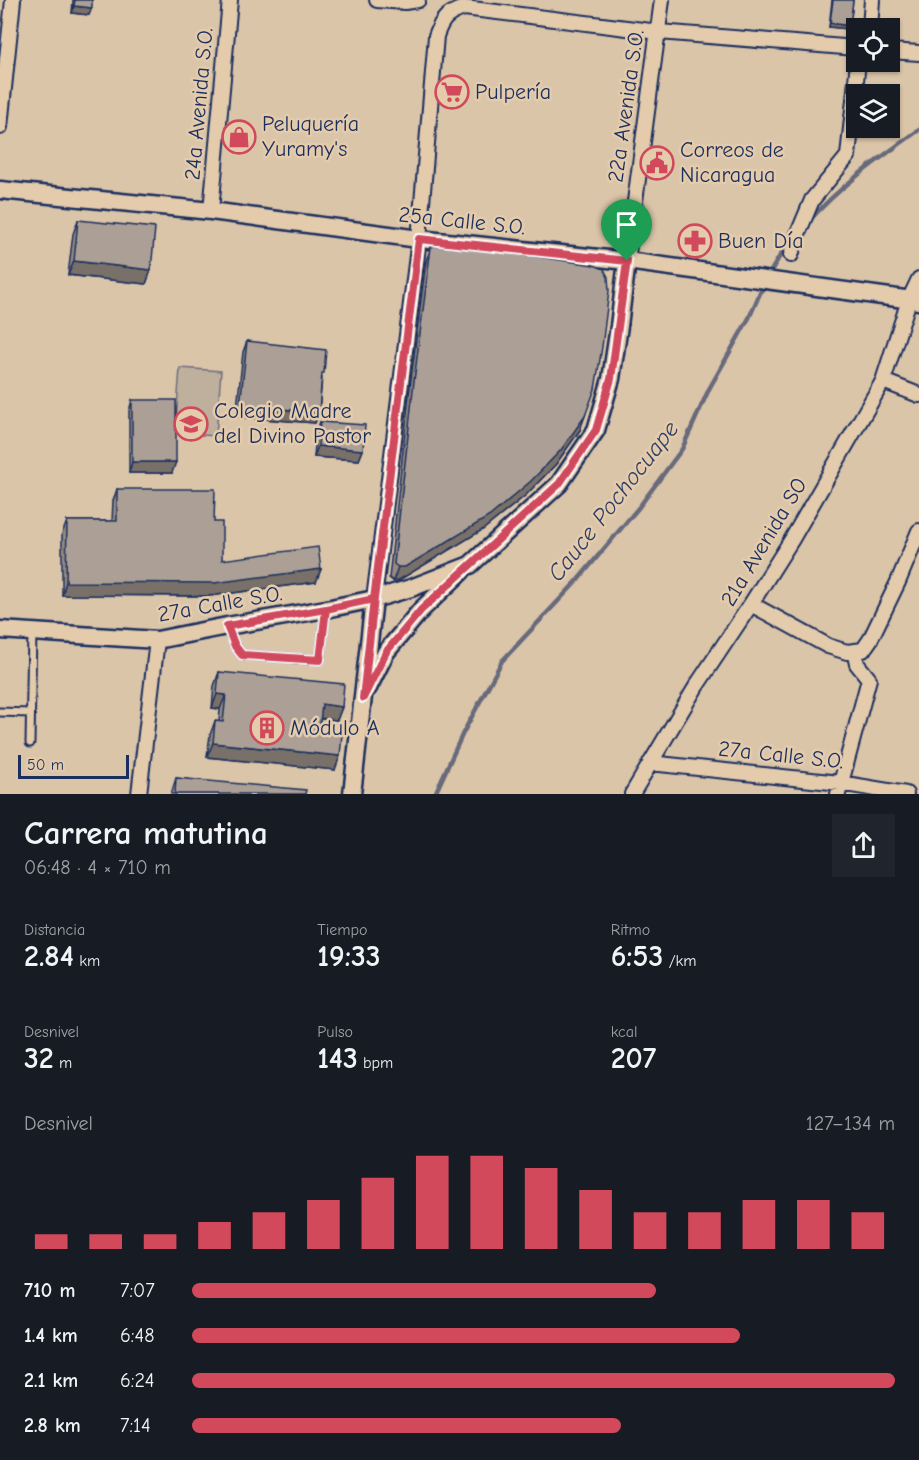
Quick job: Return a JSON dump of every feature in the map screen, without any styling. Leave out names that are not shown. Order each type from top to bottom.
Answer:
[{"type":"street","points":[[0,127],[14,0]]},
{"type":"street","name":"24a Avenida S.O.","points":[[211,211],[230,0]]},
{"type":"street","points":[[376,0],[405,2],[418,0]]},
{"type":"street","name":"22a Avenida S.O.","points":[[374,599],[411,588],[470,565],[559,484],[596,430],[611,379],[662,0]]},
{"type":"street","points":[[871,18],[872,0]]},
{"type":"street","points":[[352,794],[419,239],[436,36],[441,22],[451,12],[464,8],[659,32],[846,47]]},
{"type":"street","points":[[900,52],[919,53]]},
{"type":"street","points":[[791,255],[812,200],[848,156],[857,72]]},
{"type":"street","name":"25a Calle S.O.","points":[[0,190],[211,211],[419,239],[627,261],[914,301]]},
{"type":"street","name":"21a Avenida SO","points":[[632,794],[697,685],[792,539],[883,381],[914,301],[919,279]]},
{"type":"street","points":[[883,381],[919,395]]},
{"type":"street","points":[[751,604],[828,646],[847,652],[863,650],[898,582],[919,531]]},
{"type":"street","points":[[363,698],[386,652],[421,610],[470,565]]},
{"type":"street","name":"27a Calle S.O.","points":[[0,630],[157,640],[374,599]]},
{"type":"street","points":[[139,794],[157,640]]},
{"type":"street","points":[[839,789],[869,679],[857,664],[854,651]]},
{"type":"street","name":"27a Calle S.O.","points":[[650,763],[839,789],[906,794]]},
{"type":"lane","points":[[227,626],[235,646],[242,655],[320,660],[326,609]]},
{"type":"lane","points":[[30,743],[32,632]]},
{"type":"lane","points":[[0,712],[30,713]]},
{"type":"shaded area","points":[[180,368],[221,371],[216,436],[175,433]]},
{"type":"building","points":[[75,0],[92,0],[92,8],[74,6]]},
{"type":"building","points":[[833,0],[853,0],[851,18],[846,18],[846,25],[830,23]]},
{"type":"building","points":[[78,220],[155,228],[151,270],[74,261]]},
{"type":"building","points":[[431,247],[511,253],[594,265],[604,269],[608,277],[609,291],[595,389],[585,416],[561,450],[531,481],[490,516],[405,567],[398,567],[394,564],[414,381]]},
{"type":"building","points":[[247,341],[326,350],[319,412],[240,406]]},
{"type":"building","points":[[132,400],[176,400],[176,462],[132,462]]},
{"type":"building","points":[[320,422],[365,425],[363,450],[318,446]]},
{"type":"building","points":[[117,489],[215,489],[214,522],[222,522],[222,560],[318,547],[321,569],[214,583],[66,582],[67,521],[117,521]]},
{"type":"building","name":"Módulo A","points":[[219,672],[344,684],[342,707],[322,704],[319,732],[342,734],[340,756],[213,743],[215,721],[223,722],[226,695],[217,694]]},
{"type":"building","points":[[176,778],[306,790],[305,794],[175,794]]},
{"type":"waterway","name":"Cauce Pochocuape","points":[[809,221],[848,184],[919,130]]},
{"type":"waterway","name":"Cauce Pochocuape","points":[[768,276],[790,243]]},
{"type":"waterway","name":"Cauce Pochocuape","points":[[435,794],[463,733],[502,661],[577,581],[639,507],[682,449],[709,389],[749,318],[764,284]]},
{"type":"place","name":"Pulpería","points":[[452,92]]},
{"type":"place","name":"Peluquería Yuramy's","points":[[239,137]]},
{"type":"place","name":"Correos de Nicaragua","points":[[657,163]]},
{"type":"place","name":"Buen Día","points":[[695,241]]},
{"type":"place","name":"Colegio Madre del Divino Pastor","points":[[191,424]]},
{"type":"place","name":"Módulo A","points":[[267,728]]},
{"type":"route","points":[[627,261],[419,239],[374,599],[227,626],[235,646],[242,655],[320,660],[326,609],[374,599],[363,698],[386,652],[421,610],[559,484],[596,430],[611,379],[627,261]]}]
